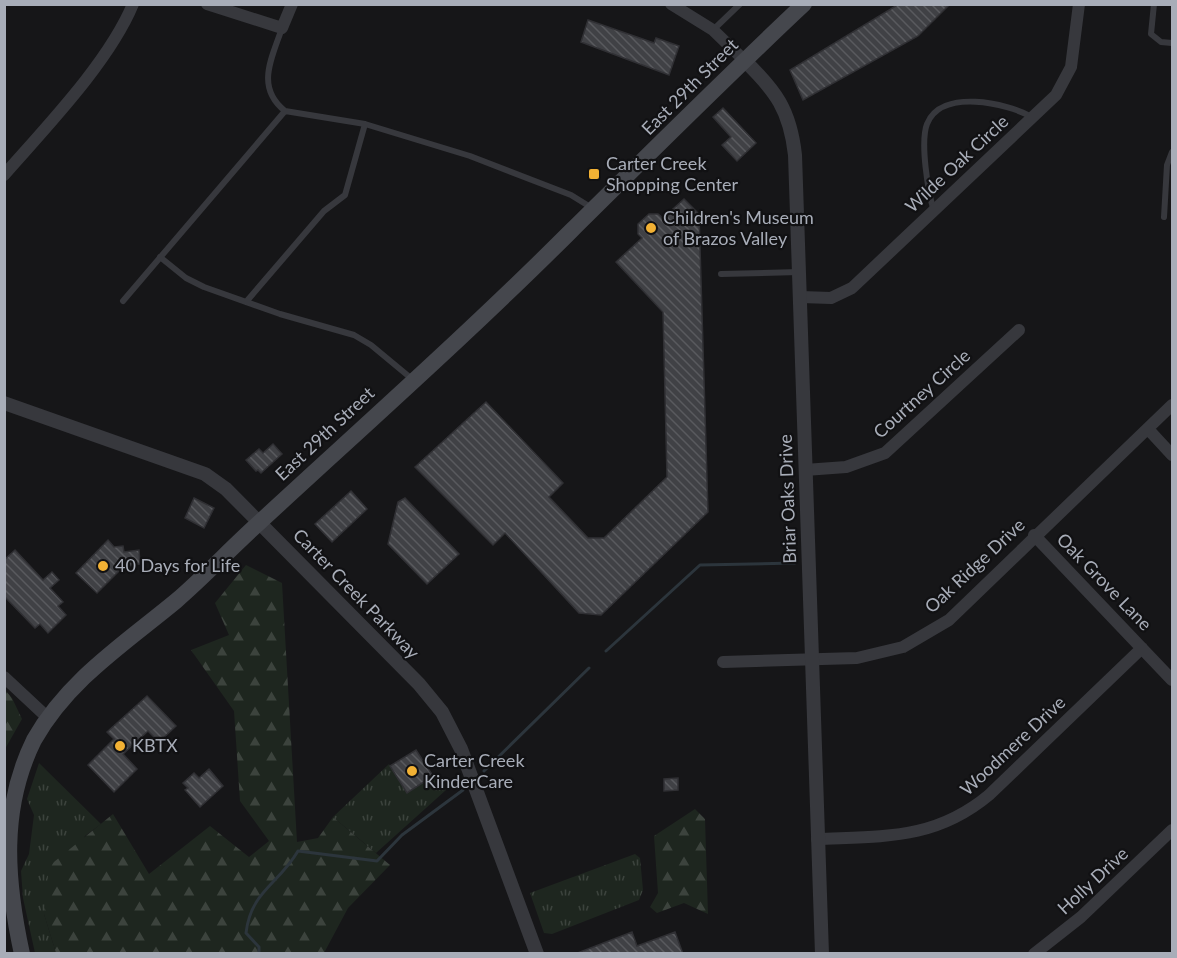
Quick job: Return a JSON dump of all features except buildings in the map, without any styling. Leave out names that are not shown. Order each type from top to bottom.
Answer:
[{"type":"main road","name":"East 29th Street","points":[[22,954],[8,882],[6,824],[20,770],[48,718],[82,677],[180,598],[593,209],[804,4]]},
{"type":"street","points":[[4,175],[106,52],[124,24],[133,4]]},
{"type":"street","points":[[207,4],[282,28],[292,4]]},
{"type":"street","name":"Wilde Oak Circle","points":[[801,297],[831,298],[843,294],[1056,95],[1071,68],[1078,4]]},
{"type":"street","points":[[675,5],[713,30],[744,60]]},
{"type":"street","name":"Briar Oaks Drive","points":[[744,60],[770,86],[787,114],[792,131],[801,297],[822,954]]},
{"type":"street","name":"Courtney Circle","points":[[805,470],[846,467],[885,453],[1019,330]]},
{"type":"street","name":"Carter Creek Parkway","points":[[4,403],[205,474],[226,489],[261,521],[419,684],[442,712],[461,749],[537,954]]},
{"type":"street","name":"Oak Ridge Drive","points":[[723,662],[857,658],[903,647],[930,633],[949,620],[1034,535],[1173,405]]},
{"type":"street","points":[[1148,429],[1173,455]]},
{"type":"street","name":"Oak Grove Lane","points":[[1034,535],[1173,680]]},
{"type":"street","name":"Woodmere Drive","points":[[817,839],[919,833],[962,816],[989,795],[1142,648]]},
{"type":"street","points":[[4,677],[48,718]]},
{"type":"street","name":"Holly Drive","points":[[1034,954],[1081,917],[1173,830]]},
{"type":"lane","points":[[713,30],[740,4]]},
{"type":"lane","points":[[1154,4],[1151,34],[1161,42],[1173,43]]},
{"type":"lane","points":[[282,28],[266,74],[266,83],[275,103],[285,111],[364,124],[471,156],[571,195],[593,209]]},
{"type":"lane","points":[[934,211],[928,195],[925,140],[926,125],[933,113],[951,104],[976,102],[1019,110],[1033,117]]},
{"type":"lane","points":[[123,301],[285,111]]},
{"type":"lane","points":[[246,302],[324,211],[345,195],[364,124]]},
{"type":"lane","points":[[1164,217],[1167,165],[1173,152]]},
{"type":"lane","points":[[160,258],[194,283],[363,340],[413,379]]},
{"type":"lane","points":[[721,274],[800,272]]},
{"type":"green space","points":[[246,565],[282,583],[297,842],[318,838],[333,817],[390,865],[348,908],[324,953],[56,953],[44,914],[49,866],[113,814],[149,874],[210,826],[249,857],[269,841],[240,801],[234,711],[191,650],[229,635],[215,603]]},
{"type":"green space","points":[[5,690],[12,698],[22,719],[5,749]]},
{"type":"green space","points":[[39,763],[101,824],[85,836],[44,914],[56,953],[35,953],[23,898],[21,871],[29,854],[34,815],[27,799]]},
{"type":"green space","points":[[389,764],[407,792],[433,776],[446,790],[376,853],[333,817]]},
{"type":"green space","points":[[695,809],[705,819],[708,914],[684,903],[657,913],[650,907],[658,893],[654,836]]},
{"type":"green space","points":[[635,854],[640,858],[643,890],[639,900],[552,934],[544,933],[530,893]]},
{"type":"waterway","points":[[606,651],[700,565],[795,563]]},
{"type":"waterway","points":[[484,771],[589,668]]},
{"type":"waterway","points":[[259,954],[259,947],[246,933],[253,907],[298,851],[377,861],[402,835],[463,790]]},
{"type":"place","name":"Carter Creek Shopping Center","points":[[594,174]]},
{"type":"place","name":"Children's Museum of Brazos Valley","points":[[651,228]]},
{"type":"place","name":"40 Days for Life","points":[[103,566]]},
{"type":"place","name":"KBTX","points":[[120,746]]},
{"type":"place","name":"Carter Creek KinderCare","points":[[412,771]]}]
